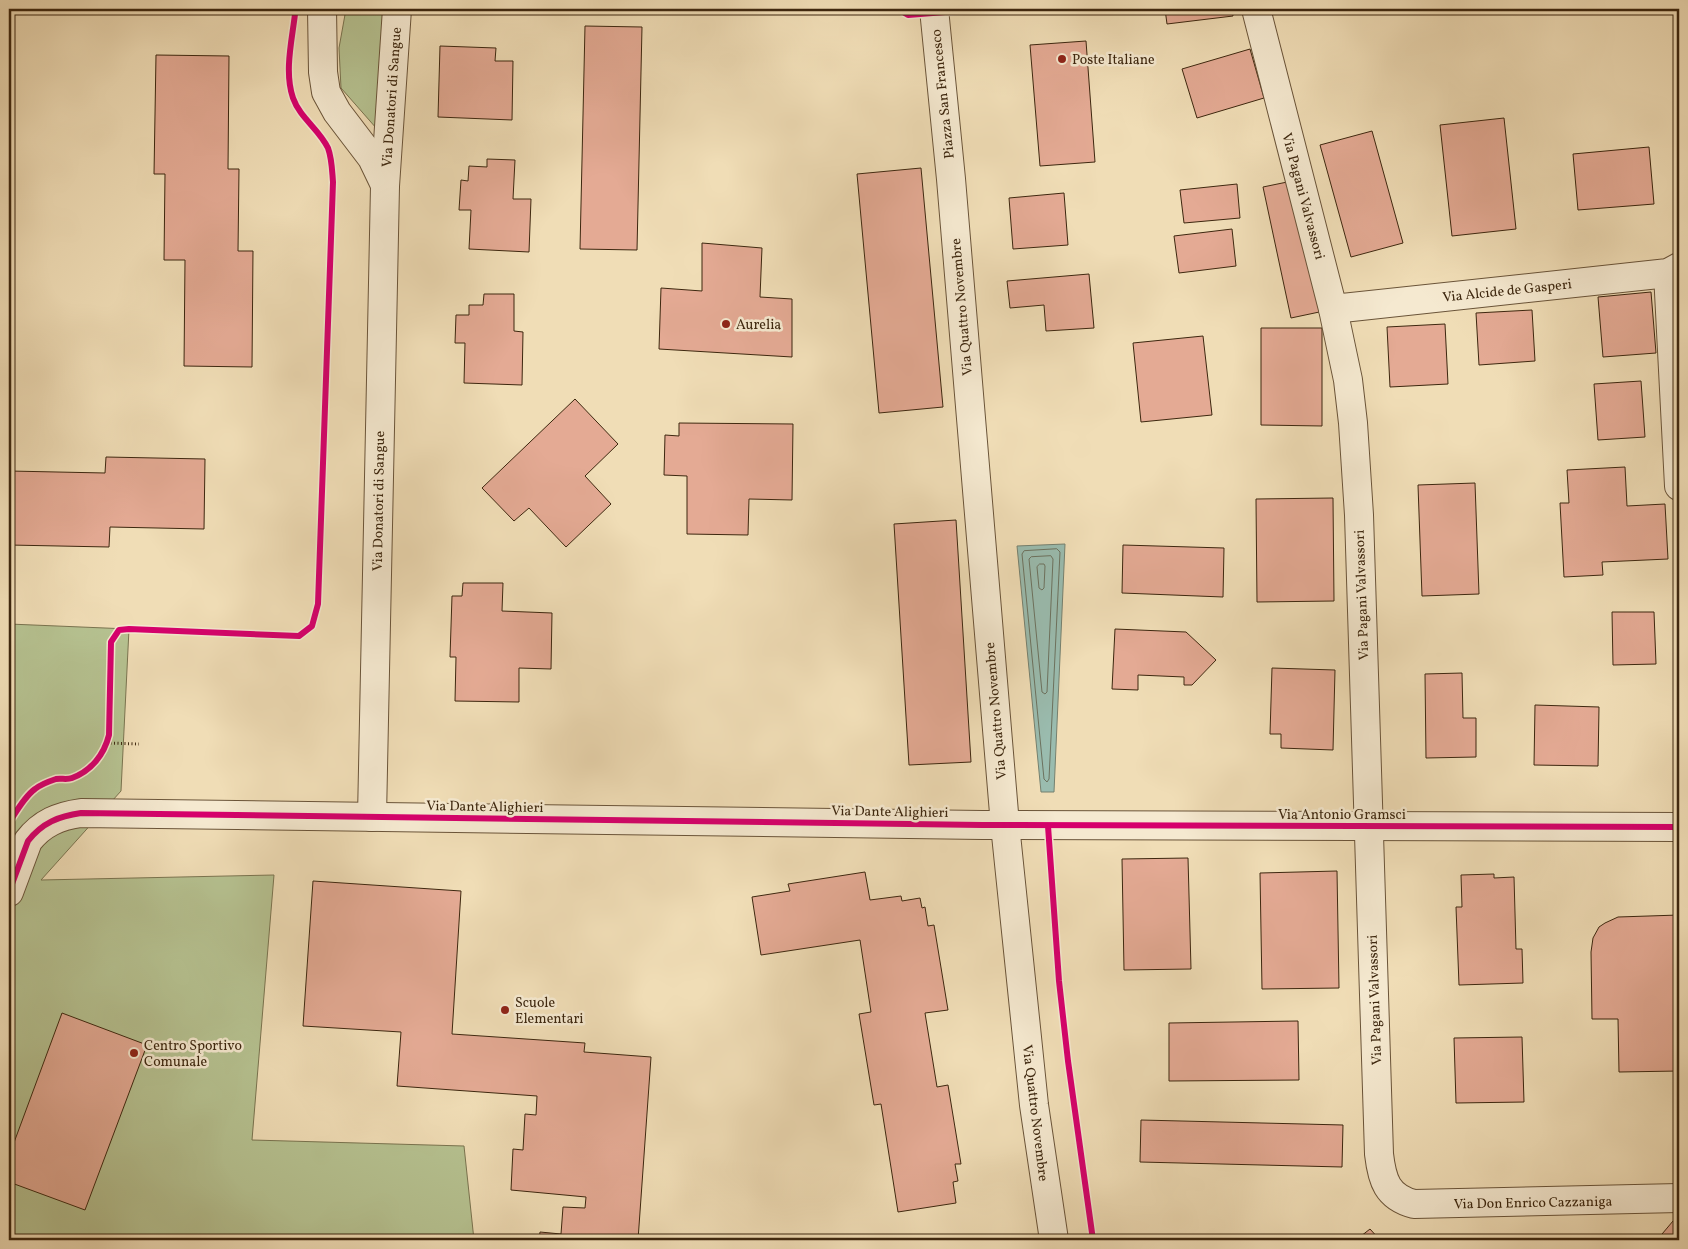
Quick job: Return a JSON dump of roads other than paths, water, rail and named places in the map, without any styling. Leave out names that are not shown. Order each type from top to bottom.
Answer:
[{"type":"street","name":"Via Donatori di Sangue","points":[[322,9],[323,72],[326,92],[337,112],[372,158],[385,186]]},
{"type":"street","name":"Via Donatori di Sangue","points":[[372,817],[385,186],[397,9]]},
{"type":"street","name":"Piazza San Francesco","points":[[934,9],[951,179]]},
{"type":"street","name":"Via Pagani Valvassori","points":[[1256,9],[1334,309],[1348,380],[1356,454],[1359,515],[1379,1154],[1381,1172],[1390,1191]]},
{"type":"street","name":"Via Quattro Novembre","points":[[951,179],[1005,825],[1034,1105],[1054,1240]]},
{"type":"street","name":"Via Alcide de Gasperi","points":[[1334,309],[1674,270]]},
{"type":"street","points":[[1674,270],[1679,486]]},
{"type":"street","name":"Via Dante Alighieri","points":[[9,892],[28,841],[46,824],[66,815],[81,813],[1005,825]]},
{"type":"street","name":"Via Antonio Gramsci","points":[[1005,825],[1679,827]]},
{"type":"street","name":"Via Don Enrico Cazzaniga","points":[[1390,1191],[1404,1202],[1424,1204],[1679,1198]]},
{"type":"water","points":[[1065,544],[1054,792],[1041,792],[1017,546]]},
{"type":"place","name":"Poste Italiane","points":[[1062,59]]},
{"type":"place","name":"Aurelia","points":[[726,324]]},
{"type":"place","name":"Scuole Elementari","points":[[505,1010]]},
{"type":"place","name":"Centro Sportivo Comunale","points":[[134,1053]]}]
